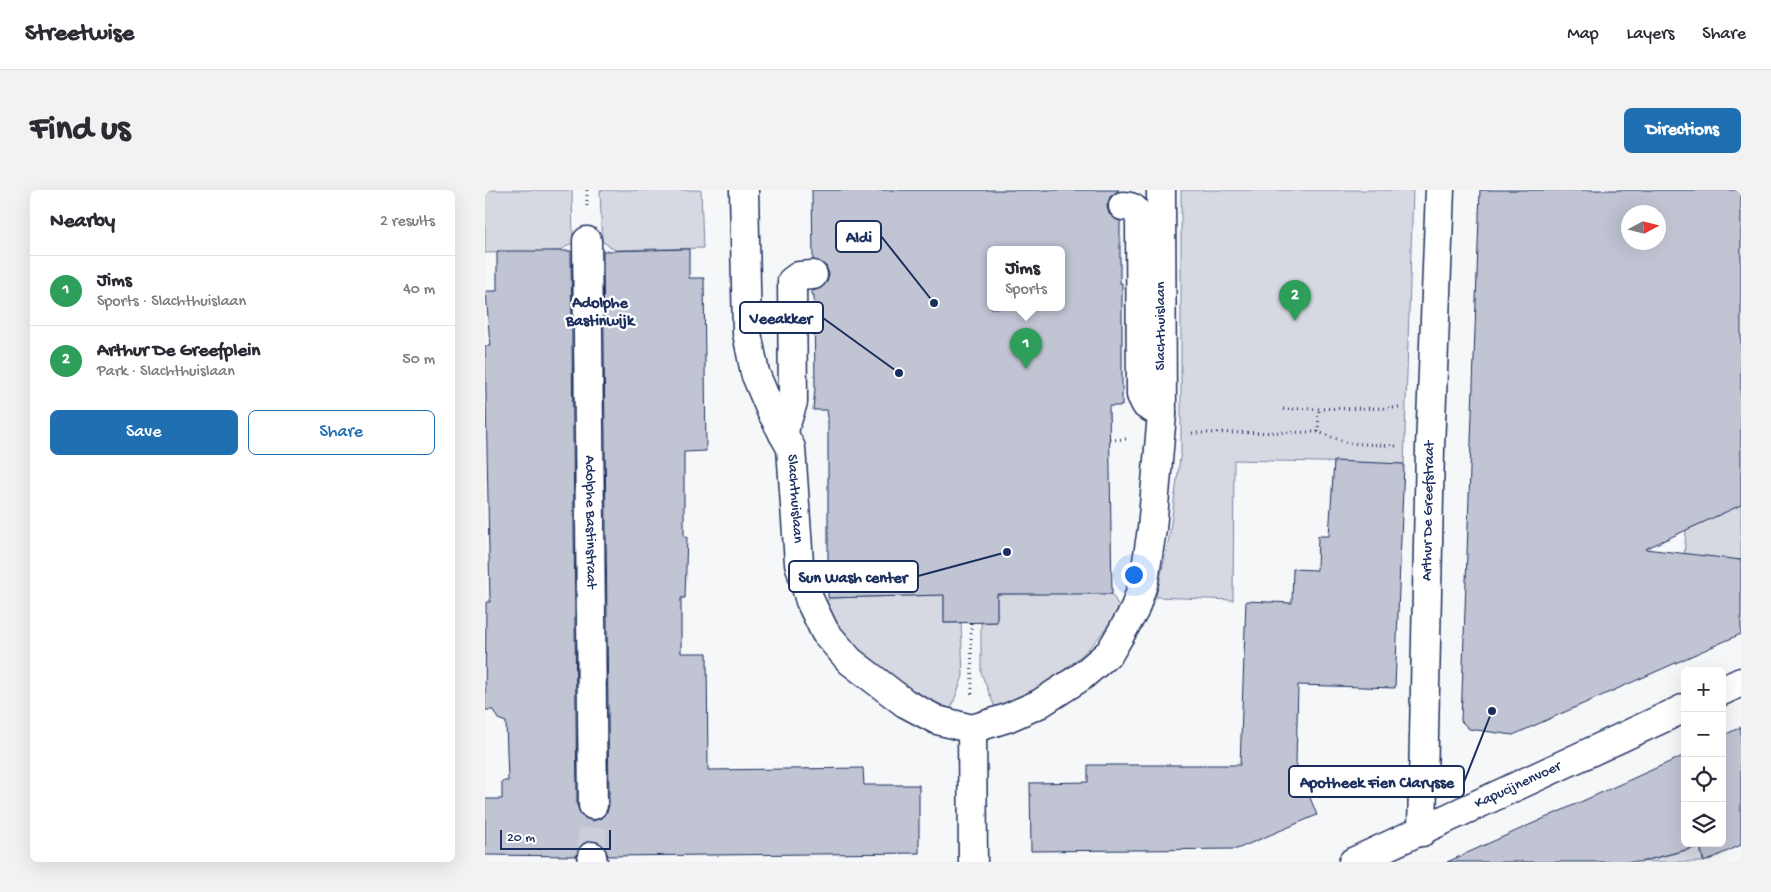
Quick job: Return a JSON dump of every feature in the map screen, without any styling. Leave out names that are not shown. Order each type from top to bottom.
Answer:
[{"type":"street","name":"Slachthuislaan","points":[[744,190],[747,333],[755,373],[791,448],[799,563],[810,601],[825,632],[850,661],[905,703],[937,720],[972,729],[1007,718],[1039,704],[1081,677],[1110,652],[1131,618],[1144,580],[1152,529],[1160,426],[1161,190]]},
{"type":"street","name":"Arthur De Greefstraat","points":[[1422,832],[1430,448],[1440,190]]},
{"type":"street","points":[[1123,206],[1131,206],[1137,210],[1140,219],[1141,395],[1160,426]]},
{"type":"street","name":"Adolphe Bastinstraat","points":[[587,241],[593,805]]},
{"type":"street","points":[[783,434],[793,402],[792,281],[799,276],[813,275]]},
{"type":"street","points":[[1726,689],[1741,682]]},
{"type":"street","name":"Kapucijnenvoer","points":[[1353,862],[1422,832],[1681,710]]},
{"type":"street","points":[[972,729],[973,862]]},
{"type":"path","points":[[1283,409],[1432,408]]},
{"type":"path","points":[[1318,432],[1319,409]]},
{"type":"path","points":[[1160,426],[1195,433],[1318,432],[1348,443],[1430,448]]},
{"type":"path","points":[[971,623],[972,729]]},
{"type":"shaded area","points":[[485,190],[572,190],[573,242],[560,251],[485,253]]},
{"type":"shaded area","points":[[600,190],[701,190],[703,248],[615,250],[602,241]]},
{"type":"shaded area","points":[[1181,190],[1413,190],[1404,464],[1234,460],[1233,600],[1156,597],[1169,538],[1181,451]]},
{"type":"shaded area","points":[[1741,476],[1741,560],[1684,557],[1686,530],[1704,522]]},
{"type":"shaded area","points":[[997,594],[1112,594],[1119,607],[1109,624],[1096,640],[1082,655],[1049,680],[996,710],[981,673],[981,623],[997,622]]},
{"type":"shaded area","points":[[944,595],[944,623],[961,623],[963,676],[951,709],[910,691],[852,648],[821,605],[830,598]]},
{"type":"shaded area","points":[[1700,847],[1703,862],[1641,862]]},
{"type":"building","points":[[812,190],[1119,190],[1110,197],[1107,206],[1109,214],[1120,221],[1120,283],[1122,283],[1122,406],[1109,406],[1112,594],[997,594],[997,622],[944,623],[944,595],[828,598],[828,418],[827,410],[813,410],[815,388],[814,295],[812,295],[812,291],[821,288],[827,282],[829,274],[826,266],[813,260]]},
{"type":"building","points":[[1480,190],[1741,190],[1741,505],[1645,549],[1741,560],[1741,634],[1513,735],[1469,729],[1461,721]]},
{"type":"building","points":[[689,249],[689,278],[704,278],[706,451],[684,452],[684,537],[687,537],[685,598],[681,598],[681,653],[707,653],[708,770],[863,768],[864,785],[919,785],[919,853],[608,856],[604,846],[598,842],[590,841],[582,844],[577,856],[485,855],[485,799],[502,799],[502,781],[508,781],[506,722],[498,719],[493,710],[485,710],[486,602],[490,602],[485,346],[490,346],[486,291],[497,291],[497,251],[571,251],[577,805],[580,813],[585,818],[593,821],[601,818],[607,812],[609,805],[603,251]]},
{"type":"building","points":[[1334,461],[1404,464],[1395,688],[1298,685],[1296,763],[1317,815],[1237,849],[1031,851],[1030,783],[1088,782],[1088,765],[1240,765],[1246,601],[1292,603],[1293,569],[1317,570],[1318,536],[1329,536]]},
{"type":"building","points":[[1741,727],[1741,845],[1704,862],[1700,847],[1726,847],[1726,734]]},
{"type":"building","points":[[1681,757],[1681,847],[1696,847],[1640,862],[1447,862]]},
{"type":"tunnel","points":[[592,856],[593,805]]},
{"type":"place","name":"Aldi","points":[[934,303]]},
{"type":"place","name":"Arthur De Greefplein","points":[[1295,321]]},
{"type":"place","name":"Jims","points":[[1026,369]]},
{"type":"place","name":"Veeakker","points":[[899,373]]},
{"type":"place","name":"Sun Wash center","points":[[1007,552]]},
{"type":"place","name":"Apotheek Fien Clarysse","points":[[1492,711]]},
{"type":"district","name":"Adolphe Bastinwijk","points":[[600,313]]}]
